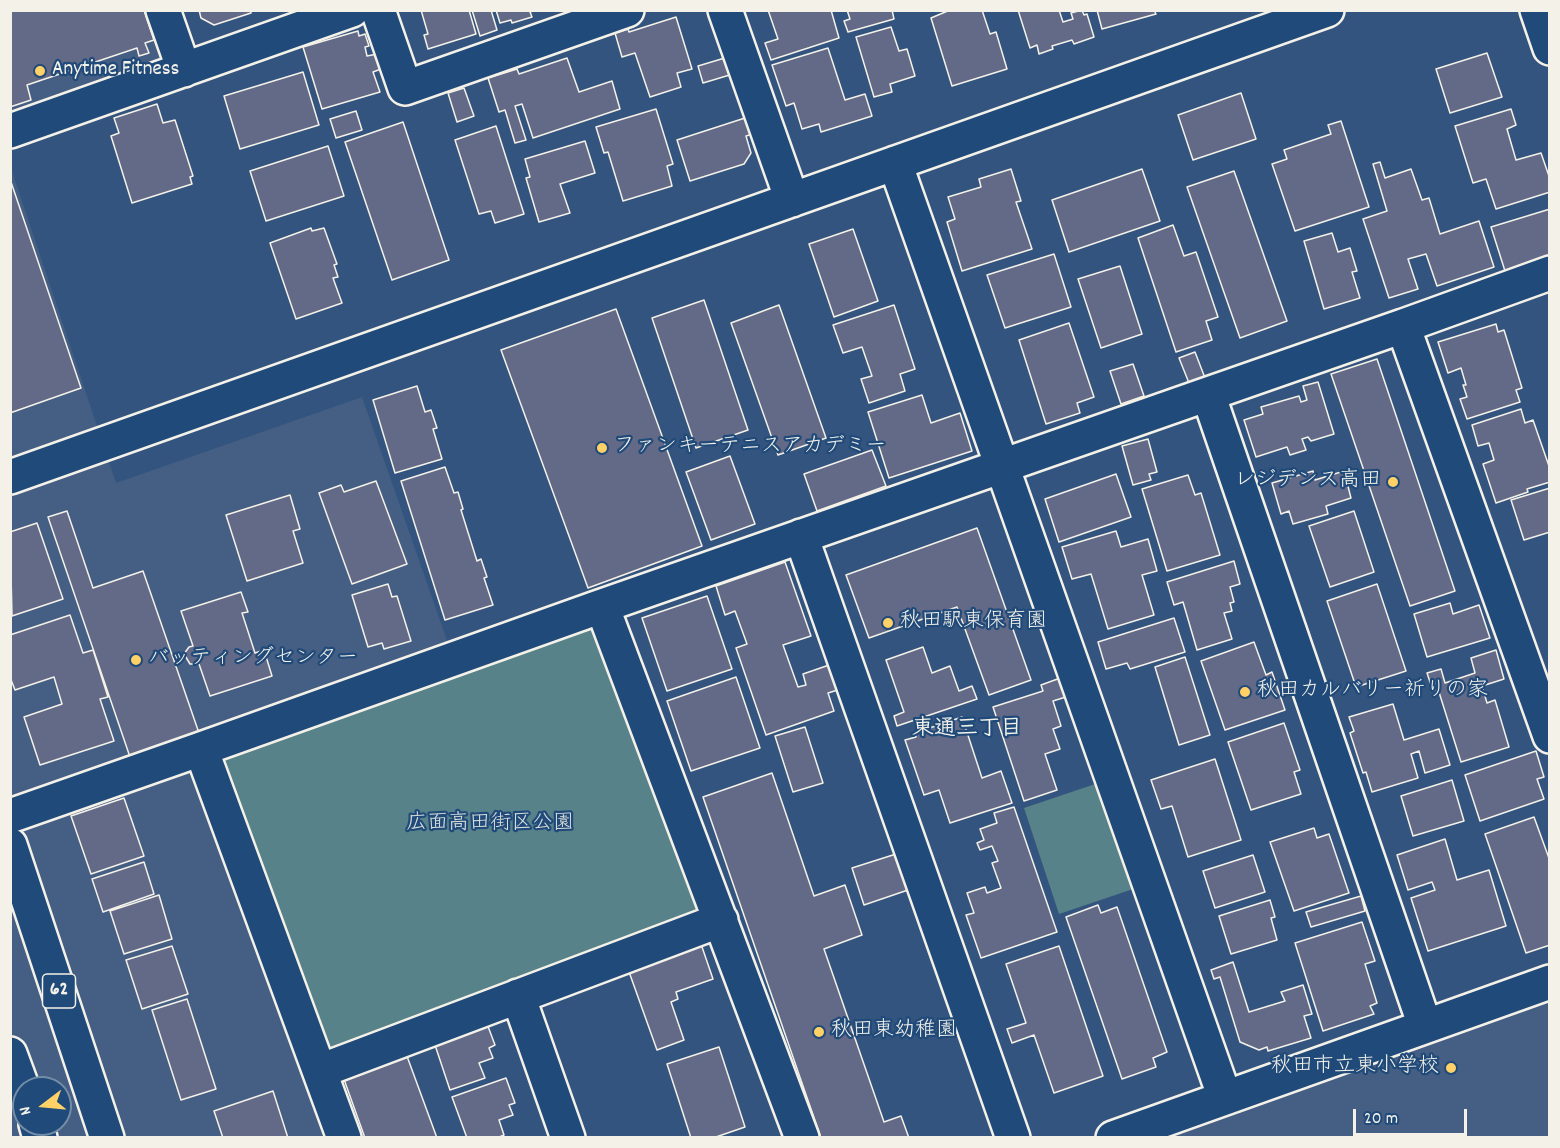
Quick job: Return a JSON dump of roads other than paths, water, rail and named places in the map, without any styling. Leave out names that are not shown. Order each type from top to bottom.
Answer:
[{"type":"street","points":[[163,10],[184,69]]},
{"type":"street","points":[[10,131],[352,10]]},
{"type":"street","points":[[378,10],[405,88],[627,10]]},
{"type":"street","points":[[725,10],[792,200]]},
{"type":"street","points":[[10,477],[1327,10]]},
{"type":"street","points":[[1537,10],[1550,48]]},
{"type":"street","points":[[895,164],[1225,1098]]},
{"type":"street","points":[[10,816],[1550,273]]},
{"type":"street","points":[[1403,326],[1550,736]]},
{"type":"street","points":[[1208,394],[1425,1026]]},
{"type":"street","points":[[801,536],[1013,1137]]},
{"type":"street","points":[[602,606],[802,1137]]},
{"type":"street","points":[[201,749],[344,1137]]},
{"type":"street","name":"62","points":[[10,845],[107,1137]]},
{"type":"street","points":[[320,1071],[721,920]]},
{"type":"street","points":[[1113,1137],[1550,982]]},
{"type":"street","points":[[518,996],[568,1137]]},
{"type":"street","points":[[10,1054],[18,1076]]},
{"type":"place","name":"Anytime Fitness","points":[[40,71]]},
{"type":"place","name":"ファンキーテニスアカデミー","points":[[602,448]]},
{"type":"place","name":"レジデンス高田","points":[[1393,482]]},
{"type":"place","name":"秋田駅東保育園","points":[[888,623]]},
{"type":"place","name":"バッティングセンター","points":[[136,660]]},
{"type":"place","name":"秋田カルバリー祈りの家","points":[[1245,692]]},
{"type":"place","name":"秋田東幼稚園","points":[[819,1032]]},
{"type":"place","name":"秋田市立東小学校","points":[[1451,1068]]},
{"type":"district","name":"東通三丁目","points":[[967,731]]},
{"type":"park label","name":"広面高田街区公園","points":[[490,825]]}]
